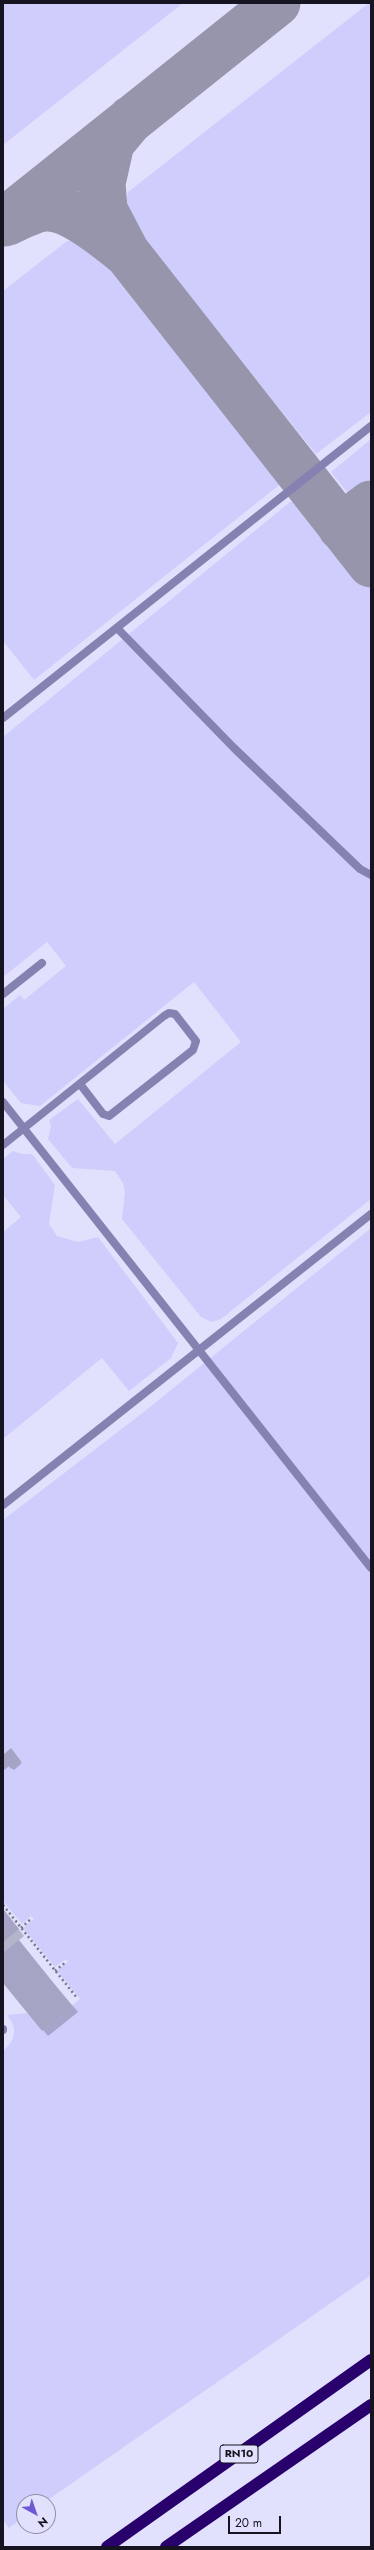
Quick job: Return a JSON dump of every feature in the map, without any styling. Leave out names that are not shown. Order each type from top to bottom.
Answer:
[{"type":"highway","name":"RN10","points":[[107,2547],[371,2360]]},
{"type":"highway","name":"RN10","points":[[166,2547],[371,2405]]},
{"type":"lane","points":[[3,718],[371,426]]},
{"type":"lane","points":[[117,628],[234,748],[360,868],[371,875]]},
{"type":"lane","points":[[3,994],[42,963]]},
{"type":"lane","points":[[3,1145],[169,1013],[175,1014],[196,1041],[193,1050],[111,1115],[103,1114],[80,1084]]},
{"type":"lane","points":[[3,1102],[371,1568]]},
{"type":"lane","points":[[3,1505],[371,1214]]},
{"type":"path","points":[[3,1905],[77,1998]]},
{"type":"path","points":[[21,1928],[32,1918]]},
{"type":"path","points":[[55,1971],[66,1962]]},
{"type":"shaded area","points":[[3,3],[183,3],[3,145]]},
{"type":"shaded area","points":[[369,3],[371,3],[371,412],[316,454],[129,223],[125,206],[128,192]]},
{"type":"shaded area","points":[[81,240],[91,243],[106,257],[283,482],[34,680],[3,641],[3,291],[67,241]]},
{"type":"shaded area","points":[[371,439],[371,479],[350,496],[331,472]]},
{"type":"shaded area","points":[[290,502],[298,502],[306,510],[371,590],[371,1199],[221,1319],[212,1322],[201,1317],[122,1219],[125,1192],[123,1183],[115,1171],[72,1168],[48,1139],[51,1126],[49,1120],[78,1099],[115,1144],[241,1042],[194,982],[40,1106],[21,1103],[3,1081],[3,1009],[20,995],[24,1000],[66,966],[47,942],[3,977],[3,737]]},
{"type":"shaded area","points":[[13,1151],[22,1154],[32,1154],[55,1185],[49,1224],[57,1236],[78,1242],[98,1237],[178,1343],[171,1358],[129,1391],[102,1358],[3,1439],[3,1232],[21,1217],[3,1195],[3,1159]]},
{"type":"shaded area","points":[[371,1228],[371,2275],[56,2494],[16,2494],[16,2523],[9,2528],[3,2520],[3,2051],[11,2043],[14,2029],[11,2020],[7,2015],[27,2013],[42,2031],[80,1999],[57,1971],[68,1962],[66,1959],[55,1967],[23,1928],[34,1919],[31,1916],[22,1924],[3,1901],[3,1768],[7,1764],[11,1769],[21,1761],[11,1749],[3,1755],[3,1520],[145,1411]]},
{"type":"building","points":[[11,1748],[21,1761],[11,1769],[7,1764],[3,1768],[3,1755]]},
{"type":"building","points":[[3,1909],[19,1929],[3,1942]]},
{"type":"building","points":[[19,1940],[72,2006],[42,2031],[3,1983],[3,1953]]},
{"type":"taxiway","points":[[3,222],[277,3]]},
{"type":"taxiway","points":[[131,119],[111,143],[102,183],[104,210],[126,252],[371,564]]},
{"type":"taxiway","points":[[5,223],[41,208],[56,209],[67,212],[88,224],[125,252]]},
{"type":"taxiway","points":[[341,527],[371,504]]}]
